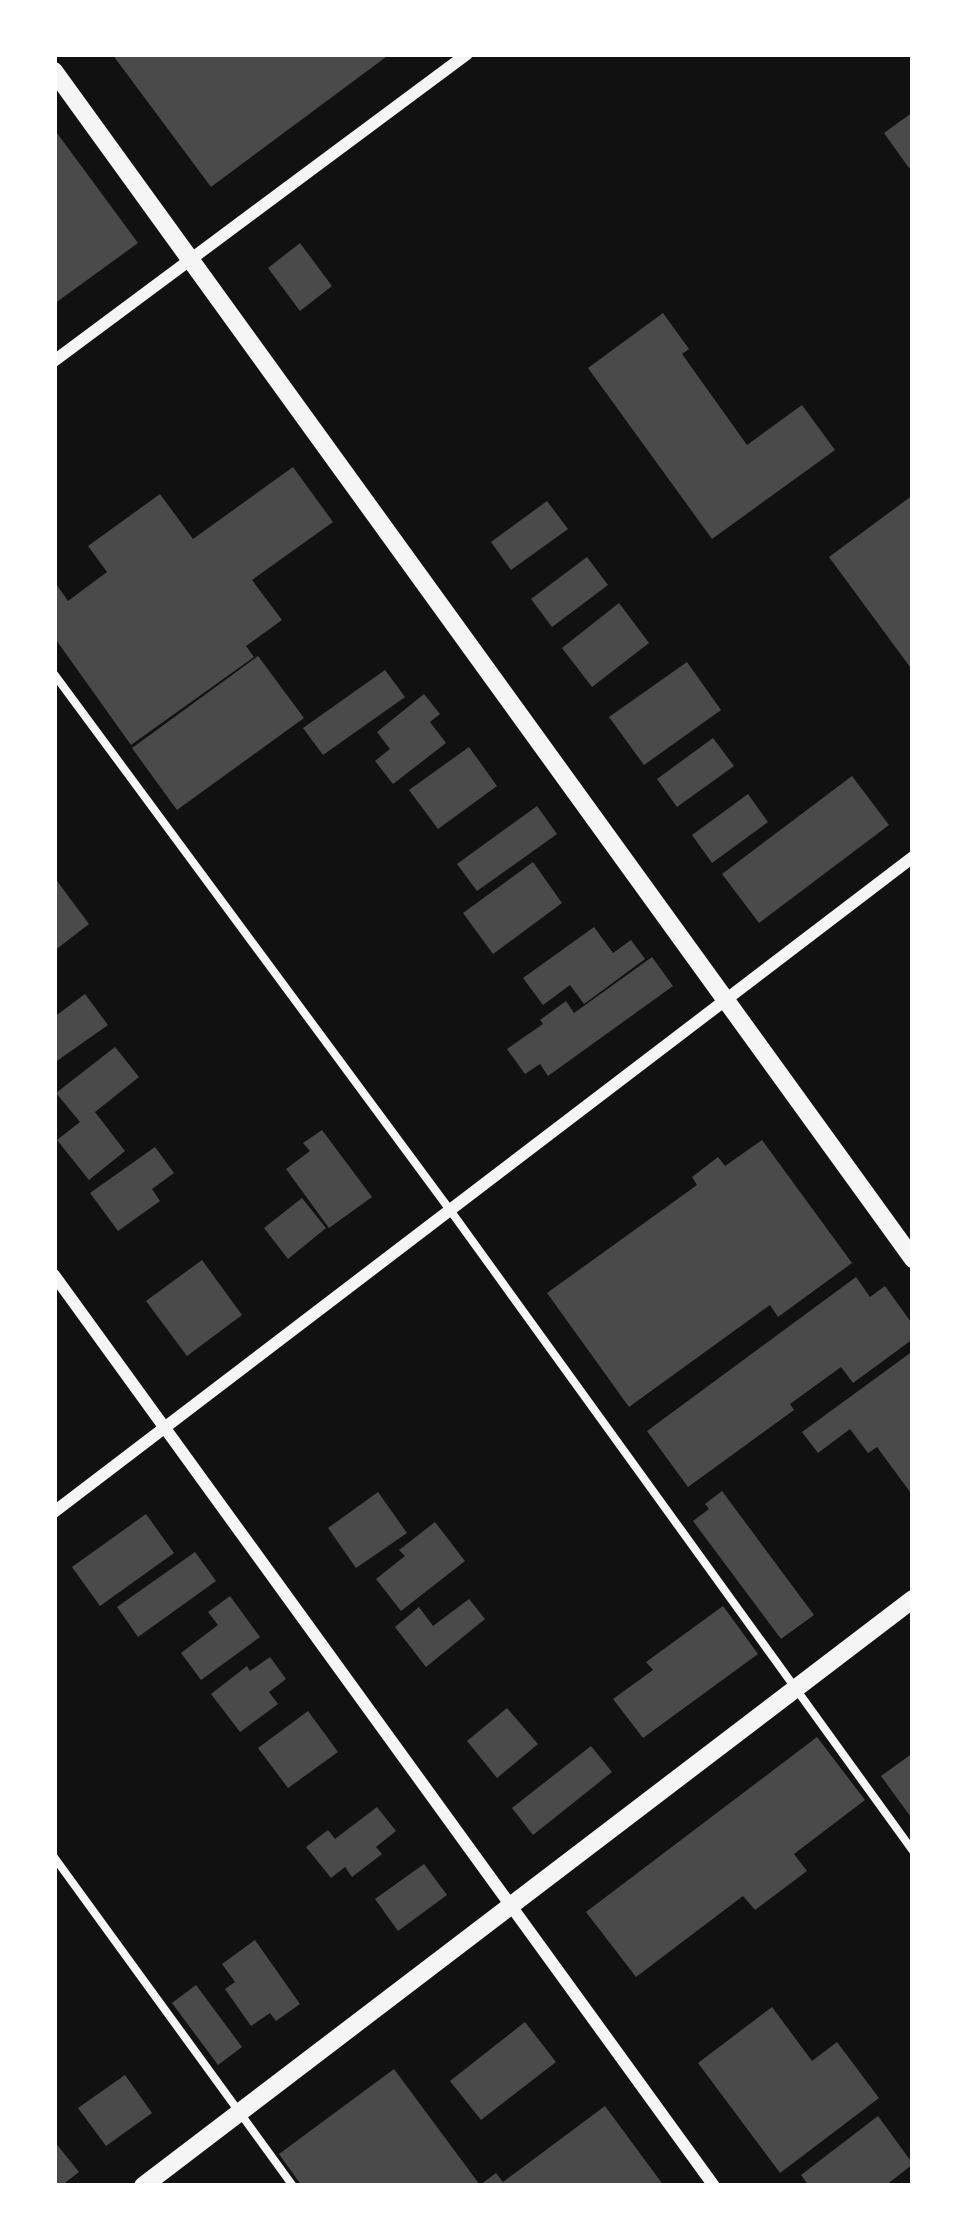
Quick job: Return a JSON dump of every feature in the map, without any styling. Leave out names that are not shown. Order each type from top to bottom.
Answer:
[{"type":"street","points":[[54,361],[467,54]]},
{"type":"street","points":[[54,71],[913,1258]]},
{"type":"street","points":[[54,1512],[913,857]]},
{"type":"street","points":[[54,1275],[714,2186]]},
{"type":"street","points":[[143,2186],[913,1598]]},
{"type":"lane","points":[[54,674],[450,1210],[913,1851]]},
{"type":"lane","points":[[54,1857],[293,2186]]},
{"type":"building","points":[[112,54],[390,54],[211,187]]},
{"type":"building","points":[[913,112],[913,164],[909,168],[884,133]]},
{"type":"building","points":[[54,129],[138,243],[54,304]]},
{"type":"building","points":[[300,243],[332,286],[300,311],[268,268]]},
{"type":"building","points":[[663,313],[689,349],[682,354],[747,445],[802,405],[835,450],[712,539],[588,368]]},
{"type":"building","points":[[293,467],[333,522],[252,580],[282,620],[246,646],[254,657],[131,745],[54,637],[54,581],[68,601],[107,572],[88,546],[160,494],[193,539]]},
{"type":"building","points":[[913,495],[913,671],[829,557]]},
{"type":"building","points":[[547,501],[568,529],[511,570],[491,542]]},
{"type":"building","points":[[587,557],[608,585],[552,627],[531,599]]},
{"type":"building","points":[[619,603],[649,643],[592,687],[562,648]]},
{"type":"building","points":[[258,656],[304,718],[177,810],[132,748]]},
{"type":"building","points":[[687,662],[721,710],[644,765],[609,717]]},
{"type":"building","points":[[385,670],[405,697],[323,755],[303,728]]},
{"type":"building","points":[[424,694],[440,714],[430,722],[446,743],[393,784],[375,761],[390,749],[377,732]]},
{"type":"building","points":[[713,738],[734,766],[677,807],[657,779]]},
{"type":"building","points":[[469,747],[497,786],[438,829],[409,790]]},
{"type":"building","points":[[852,776],[889,825],[759,923],[722,874]]},
{"type":"building","points":[[748,794],[768,822],[712,863],[692,835]]},
{"type":"building","points":[[537,806],[557,834],[477,891],[457,864]]},
{"type":"building","points":[[533,862],[562,903],[493,954],[463,913]]},
{"type":"building","points":[[54,877],[89,924],[54,951]]},
{"type":"building","points":[[594,927],[613,953],[631,940],[645,959],[584,1004],[570,985],[543,1005],[523,978]]},
{"type":"building","points":[[652,957],[673,986],[548,1076],[540,1064],[525,1074],[507,1049],[566,1001],[574,1013]]},
{"type":"building","points":[[85,994],[108,1025],[54,1063],[54,1017]]},
{"type":"building","points":[[115,1047],[139,1077],[95,1112],[125,1151],[89,1180],[57,1140],[80,1122],[56,1093]]},
{"type":"building","points":[[322,1130],[372,1197],[329,1228],[286,1169],[310,1151],[303,1143]]},
{"type":"building","points":[[762,1140],[852,1263],[778,1317],[770,1305],[629,1407],[547,1293],[697,1185],[692,1177],[718,1157],[725,1166]]},
{"type":"building","points":[[155,1147],[174,1173],[152,1189],[160,1201],[118,1231],[90,1193]]},
{"type":"building","points":[[302,1198],[326,1228],[288,1259],[264,1228]]},
{"type":"building","points":[[202,1260],[242,1315],[187,1356],[146,1301]]},
{"type":"building","points":[[856,1277],[870,1297],[885,1286],[913,1325],[913,1339],[853,1383],[841,1367],[790,1404],[794,1410],[688,1487],[647,1431]]},
{"type":"building","points":[[913,1351],[913,1496],[877,1447],[868,1453],[850,1429],[818,1453],[802,1432]]},
{"type":"building","points":[[722,1491],[814,1615],[781,1639],[693,1521]]},
{"type":"building","points":[[378,1492],[407,1533],[356,1568],[328,1528]]},
{"type":"building","points":[[146,1514],[174,1553],[100,1606],[72,1567]]},
{"type":"building","points":[[435,1522],[465,1561],[401,1611],[376,1579],[405,1556],[399,1550]]},
{"type":"building","points":[[195,1552],[216,1581],[138,1637],[117,1607]]},
{"type":"building","points":[[230,1596],[260,1637],[201,1680],[181,1653],[218,1625],[208,1612]]},
{"type":"building","points":[[469,1599],[485,1619],[426,1667],[395,1627],[419,1607],[433,1626]]},
{"type":"building","points":[[723,1606],[758,1654],[643,1738],[613,1699],[653,1670],[646,1662]]},
{"type":"building","points":[[270,1657],[286,1679],[269,1692],[278,1704],[240,1732],[211,1694],[247,1666],[250,1671]]},
{"type":"building","points":[[507,1708],[538,1744],[497,1778],[467,1741]]},
{"type":"building","points":[[308,1711],[338,1752],[288,1788],[258,1748]]},
{"type":"building","points":[[817,1737],[865,1800],[794,1854],[807,1871],[755,1910],[743,1896],[636,1977],[586,1912]]},
{"type":"building","points":[[591,1746],[612,1772],[533,1835],[512,1808]]},
{"type":"building","points":[[913,1753],[913,1820],[881,1776]]},
{"type":"building","points":[[377,1807],[396,1831],[376,1847],[382,1854],[352,1877],[345,1867],[331,1878],[306,1847],[328,1830],[335,1839]]},
{"type":"building","points":[[424,1864],[447,1895],[398,1931],[375,1899]]},
{"type":"building","points":[[255,1940],[300,2004],[276,2021],[270,2013],[251,2026],[225,1989],[235,1982],[222,1964]]},
{"type":"building","points":[[196,1985],[242,2047],[218,2065],[172,2003]]},
{"type":"building","points":[[772,2007],[812,2061],[837,2042],[879,2098],[780,2173],[698,2063]]},
{"type":"building","points":[[525,2022],[556,2062],[481,2120],[450,2081]]},
{"type":"building","points":[[394,2069],[480,2185],[496,2173],[503,2182],[605,2106],[664,2186],[302,2186],[279,2154]]},
{"type":"building","points":[[125,2075],[152,2113],[106,2146],[78,2108]]},
{"type":"building","points":[[878,2116],[913,2164],[885,2186],[809,2186],[801,2175]]},
{"type":"building","points":[[54,2141],[79,2172],[61,2186],[54,2186]]}]
